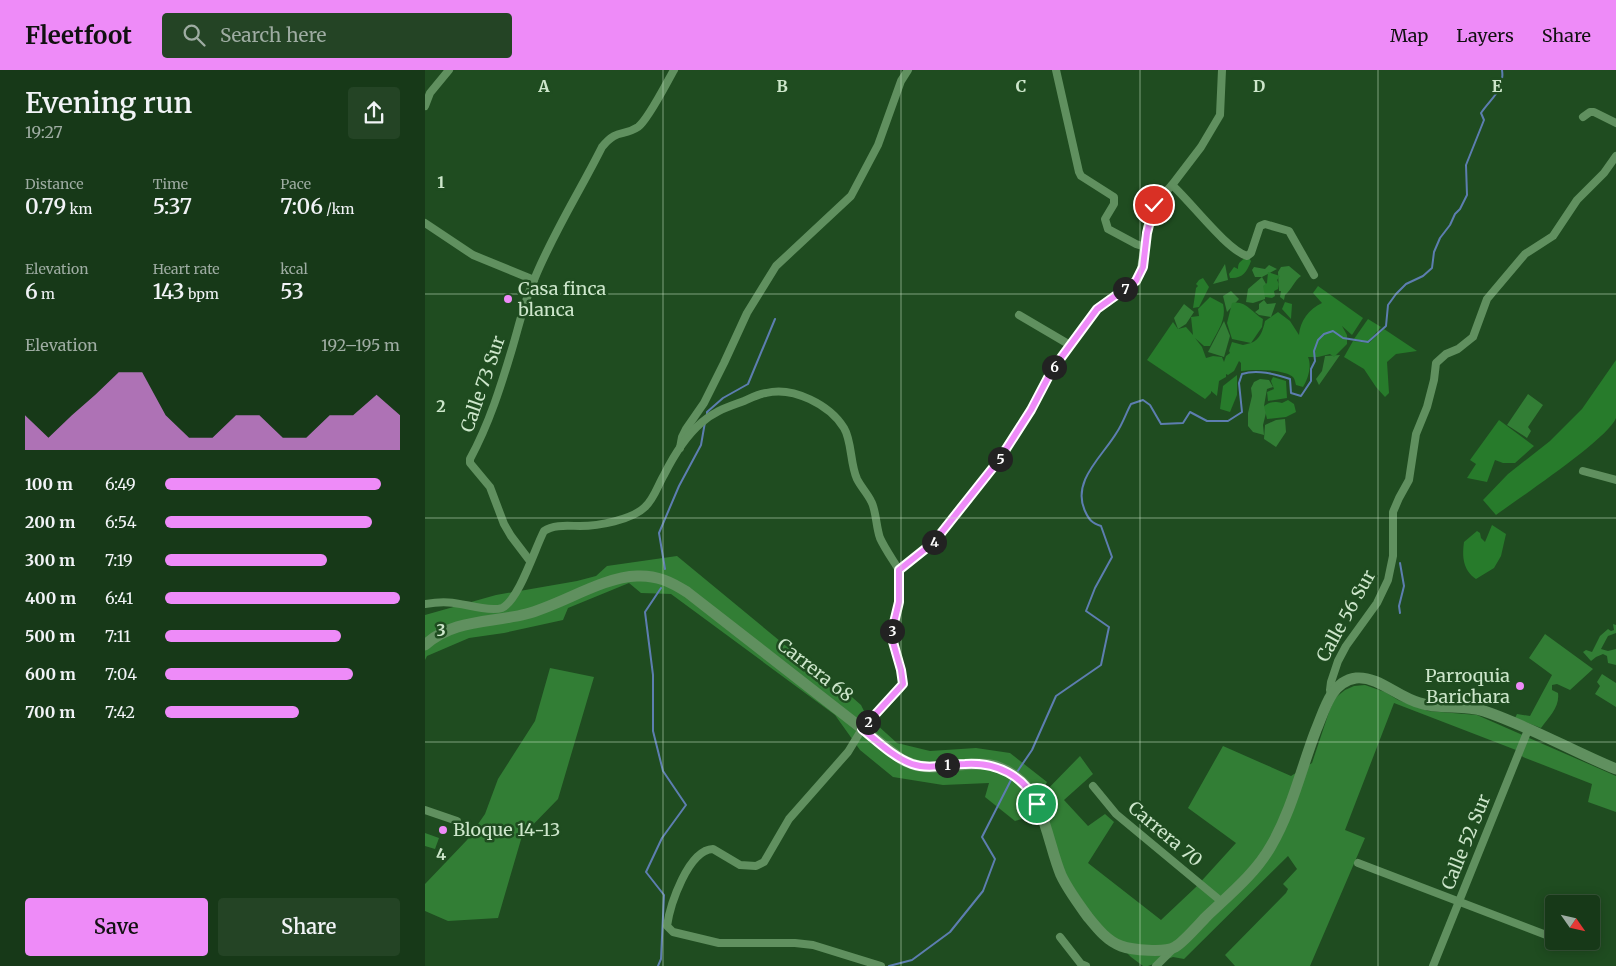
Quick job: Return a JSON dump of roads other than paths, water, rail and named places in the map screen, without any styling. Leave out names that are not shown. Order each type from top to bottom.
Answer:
[{"type":"street","points":[[425,106],[430,93],[449,70]]},
{"type":"street","name":"Calle 73 Sur","points":[[530,561],[508,530],[491,487],[470,463],[499,392],[523,309],[534,280],[602,147],[616,134],[634,129],[643,122],[673,70]]},
{"type":"street","points":[[679,450],[682,437],[704,403],[725,364],[747,313],[776,266],[851,196],[878,145],[901,81],[908,70]]},
{"type":"street","points":[[1056,70],[1081,176],[1114,197],[1114,204],[1105,219],[1109,229],[1145,247]]},
{"type":"street","points":[[899,570],[934,542],[999,460],[1031,410],[1052,370],[1097,309],[1136,281],[1143,267],[1149,216],[1154,205],[1201,147],[1220,115],[1222,70]]},
{"type":"street","points":[[1583,117],[1593,112],[1616,124]]},
{"type":"street","name":"Calle 56 Sur","points":[[1156,966],[1260,862],[1270,848],[1288,810],[1308,750],[1331,694],[1331,682],[1338,661],[1346,646],[1377,603],[1387,580],[1393,556],[1393,512],[1409,480],[1416,434],[1432,389],[1435,363],[1473,337],[1487,299],[1525,254],[1553,236],[1577,200],[1604,172],[1616,156]]},
{"type":"street","points":[[1172,185],[1241,254],[1247,256],[1251,253],[1261,226],[1265,224],[1289,232],[1314,275]]},
{"type":"street","points":[[425,222],[473,254],[534,280]]},
{"type":"street","points":[[1019,315],[1071,345]]},
{"type":"street","points":[[425,604],[458,602],[483,608],[501,608],[509,603],[520,585],[547,528],[583,526],[607,522],[625,518],[645,508],[679,450],[702,422],[730,405],[766,392],[776,392],[799,396],[815,402],[836,416],[846,430],[857,479],[873,503],[875,520],[881,539],[899,570],[899,602],[891,635],[903,684],[862,729],[848,752],[789,819],[764,862],[756,866],[740,865],[713,849],[703,852],[697,857],[684,874],[673,901],[667,926],[673,932],[719,943],[795,943],[813,945],[880,966]]},
{"type":"street","points":[[1583,471],[1616,480]]},
{"type":"street","name":"Carrera 68","points":[[425,645],[462,624],[526,614],[620,578],[637,576],[658,577],[666,580],[687,592],[896,756],[912,764],[929,767],[967,763],[995,766],[1012,774],[1032,793],[1061,874],[1073,896],[1095,926],[1112,942],[1121,946],[1149,950],[1174,948]]},
{"type":"street","points":[[1331,694],[1342,683],[1349,680],[1371,678],[1399,696],[1422,704],[1481,710],[1616,769]]},
{"type":"street","name":"Calle 52 Sur","points":[[1433,966],[1528,730]]},
{"type":"street","name":"Carrera 70","points":[[1093,786],[1116,814],[1222,902]]},
{"type":"street","points":[[425,810],[457,820]]},
{"type":"street","points":[[1358,863],[1545,934]]},
{"type":"street","points":[[1060,937],[1076,958],[1086,966]]},
{"type":"waterway","points":[[1017,772],[1032,750],[1056,696],[1101,665],[1109,627],[1086,611],[1095,588],[1112,557],[1101,526],[1091,521],[1085,511],[1082,489],[1085,479],[1117,432],[1131,404],[1143,400],[1150,405],[1161,424],[1183,423],[1190,412],[1207,421],[1228,421],[1242,412],[1239,383],[1242,374],[1260,372],[1290,379],[1291,393],[1301,396],[1311,381],[1311,369],[1315,361],[1314,351],[1318,340],[1324,334],[1333,331],[1343,338],[1368,342],[1386,326],[1388,305],[1406,284],[1423,276],[1432,268],[1434,252],[1440,238],[1450,225],[1467,195],[1466,165],[1484,120],[1481,113],[1499,88],[1502,70]]},
{"type":"waterway","points":[[707,415],[707,412],[723,398],[748,384],[775,319]]},
{"type":"waterway","points":[[665,569],[659,533],[679,486],[701,445],[705,422]]},
{"type":"waterway","points":[[1400,563],[1404,586],[1399,606],[1400,613]]},
{"type":"waterway","points":[[658,966],[661,959],[664,895],[646,872],[662,838],[686,805],[663,771],[653,731],[653,675],[645,612],[661,588]]},
{"type":"waterway","points":[[889,966],[912,960],[950,932],[983,891],[995,859],[982,837],[1011,780]]},
{"type":"place","name":"Casa finca blanca","points":[[508,299]]},
{"type":"place","name":"Parroquia Barichara","points":[[1520,686]]},
{"type":"place","name":"Bloque 14-13","points":[[443,830]]}]
